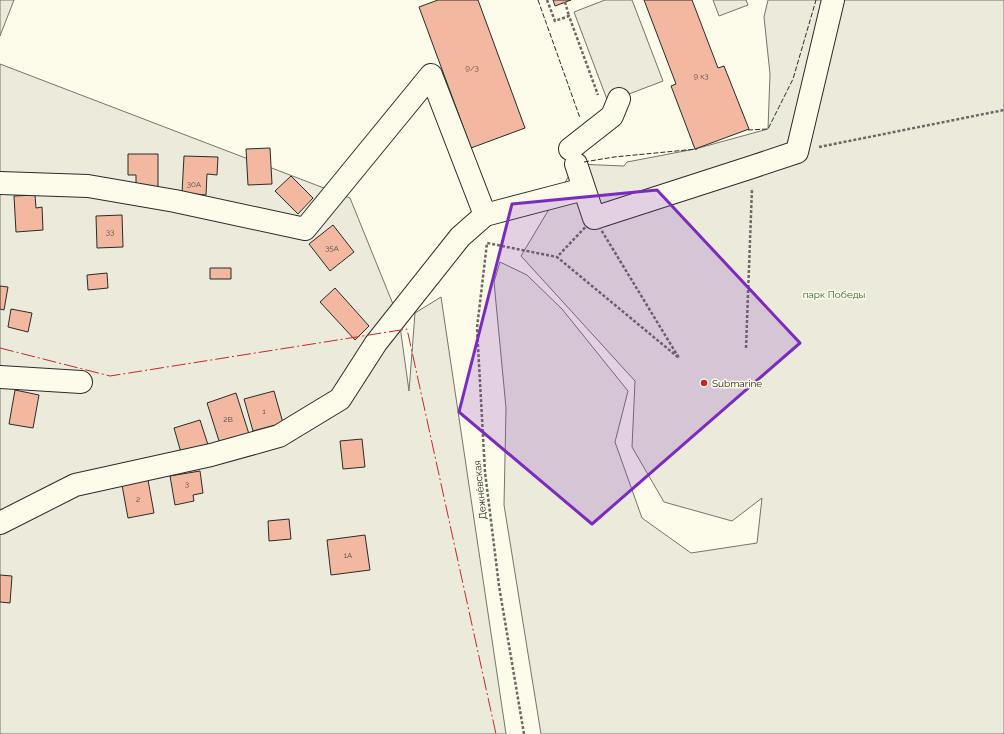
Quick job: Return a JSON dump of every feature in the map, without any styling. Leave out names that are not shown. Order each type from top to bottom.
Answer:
[{"type":"street","points":[[609,98],[612,116],[573,156],[594,218],[797,152],[833,0]]},
{"type":"street","points":[[0,183],[88,186],[174,201],[305,229],[431,75],[485,214]]},
{"type":"street","points":[[0,523],[75,485],[211,455],[279,436],[340,400],[376,343],[460,237],[485,214],[584,189]]},
{"type":"street","points":[[0,377],[81,382]]},
{"type":"path","points":[[547,0],[555,21],[569,16]]},
{"type":"path","points":[[565,2],[569,16],[609,98]]},
{"type":"path","points":[[797,152],[1004,110]]},
{"type":"path","points":[[746,348],[752,167]]},
{"type":"path","points":[[594,218],[679,358],[557,257],[594,218]]},
{"type":"path","name":"Дежнёвская","points":[[524,734],[499,586],[485,472],[478,328],[487,243],[557,257]]},
{"type":"highlighted area","points":[[657,190],[800,343],[592,524],[459,412],[512,204]]},
{"type":"green space","points":[[0,0],[14,0],[0,36]]},
{"type":"green space","points":[[713,0],[746,0],[748,5],[719,16]]},
{"type":"green space","name":"парк Победы","points":[[768,0],[1004,0],[1004,734],[541,734],[504,505],[506,408],[494,282],[500,262],[527,275],[562,309],[628,391],[615,442],[642,518],[691,553],[757,543],[762,498],[732,521],[664,502],[632,447],[635,381],[521,256],[576,164],[624,166],[627,162],[695,149],[768,129],[770,74],[764,17]]},
{"type":"green space","points":[[0,64],[350,198],[399,319],[409,391],[415,313],[441,297],[506,734],[0,734]]},
{"type":"shaded area","points":[[605,0],[632,0],[663,81],[608,102],[574,12]]},
{"type":"building","points":[[438,0],[478,0],[525,128],[471,148],[419,7]]},
{"type":"building","points":[[553,0],[571,0],[555,6]]},
{"type":"building","points":[[644,0],[692,0],[718,68],[724,66],[749,129],[695,149],[671,86],[676,84]]},
{"type":"building","points":[[270,148],[272,184],[248,185],[246,149]]},
{"type":"building","points":[[128,154],[158,154],[158,187],[136,187],[136,175],[128,175]]},
{"type":"building","points":[[184,156],[218,157],[217,175],[207,174],[206,195],[182,193]]},
{"type":"building","points":[[291,176],[313,198],[298,214],[275,191]]},
{"type":"building","points":[[35,195],[36,208],[42,207],[43,230],[16,232],[14,196]]},
{"type":"building","points":[[122,215],[123,247],[97,248],[96,216]]},
{"type":"building","points":[[333,225],[354,252],[330,271],[309,244]]},
{"type":"building","points":[[210,268],[231,268],[231,279],[210,279]]},
{"type":"building","points":[[107,273],[108,288],[88,290],[87,275]]},
{"type":"building","points":[[0,286],[8,287],[4,310],[0,309]]},
{"type":"building","points":[[335,288],[369,326],[355,340],[320,302]]},
{"type":"building","points":[[11,309],[32,313],[28,332],[8,327]]},
{"type":"building","points":[[15,390],[39,395],[33,428],[9,424]]},
{"type":"building","points":[[274,391],[283,423],[253,431],[244,399]]},
{"type":"building","points":[[236,393],[249,434],[220,444],[207,403]]},
{"type":"building","points":[[200,420],[209,448],[182,456],[174,428]]},
{"type":"building","points":[[362,439],[365,467],[343,469],[340,441]]},
{"type":"building","points":[[200,471],[203,493],[193,495],[194,501],[175,505],[170,476]]},
{"type":"building","points":[[148,480],[154,513],[128,518],[122,485]]},
{"type":"building","points":[[289,519],[291,539],[269,541],[268,521]]},
{"type":"building","points":[[365,535],[370,570],[331,575],[327,540]]},
{"type":"building","points":[[0,575],[12,576],[10,603],[0,602]]},
{"type":"fence","points":[[538,0],[580,118]]},
{"type":"fence","points":[[748,130],[768,129],[793,79],[816,0]]},
{"type":"fence","points":[[584,162],[614,157],[697,149]]},
{"type":"power","points":[[0,348],[110,376],[407,329],[496,734]]},
{"type":"place","name":"Submarine","points":[[704,383]]}]
